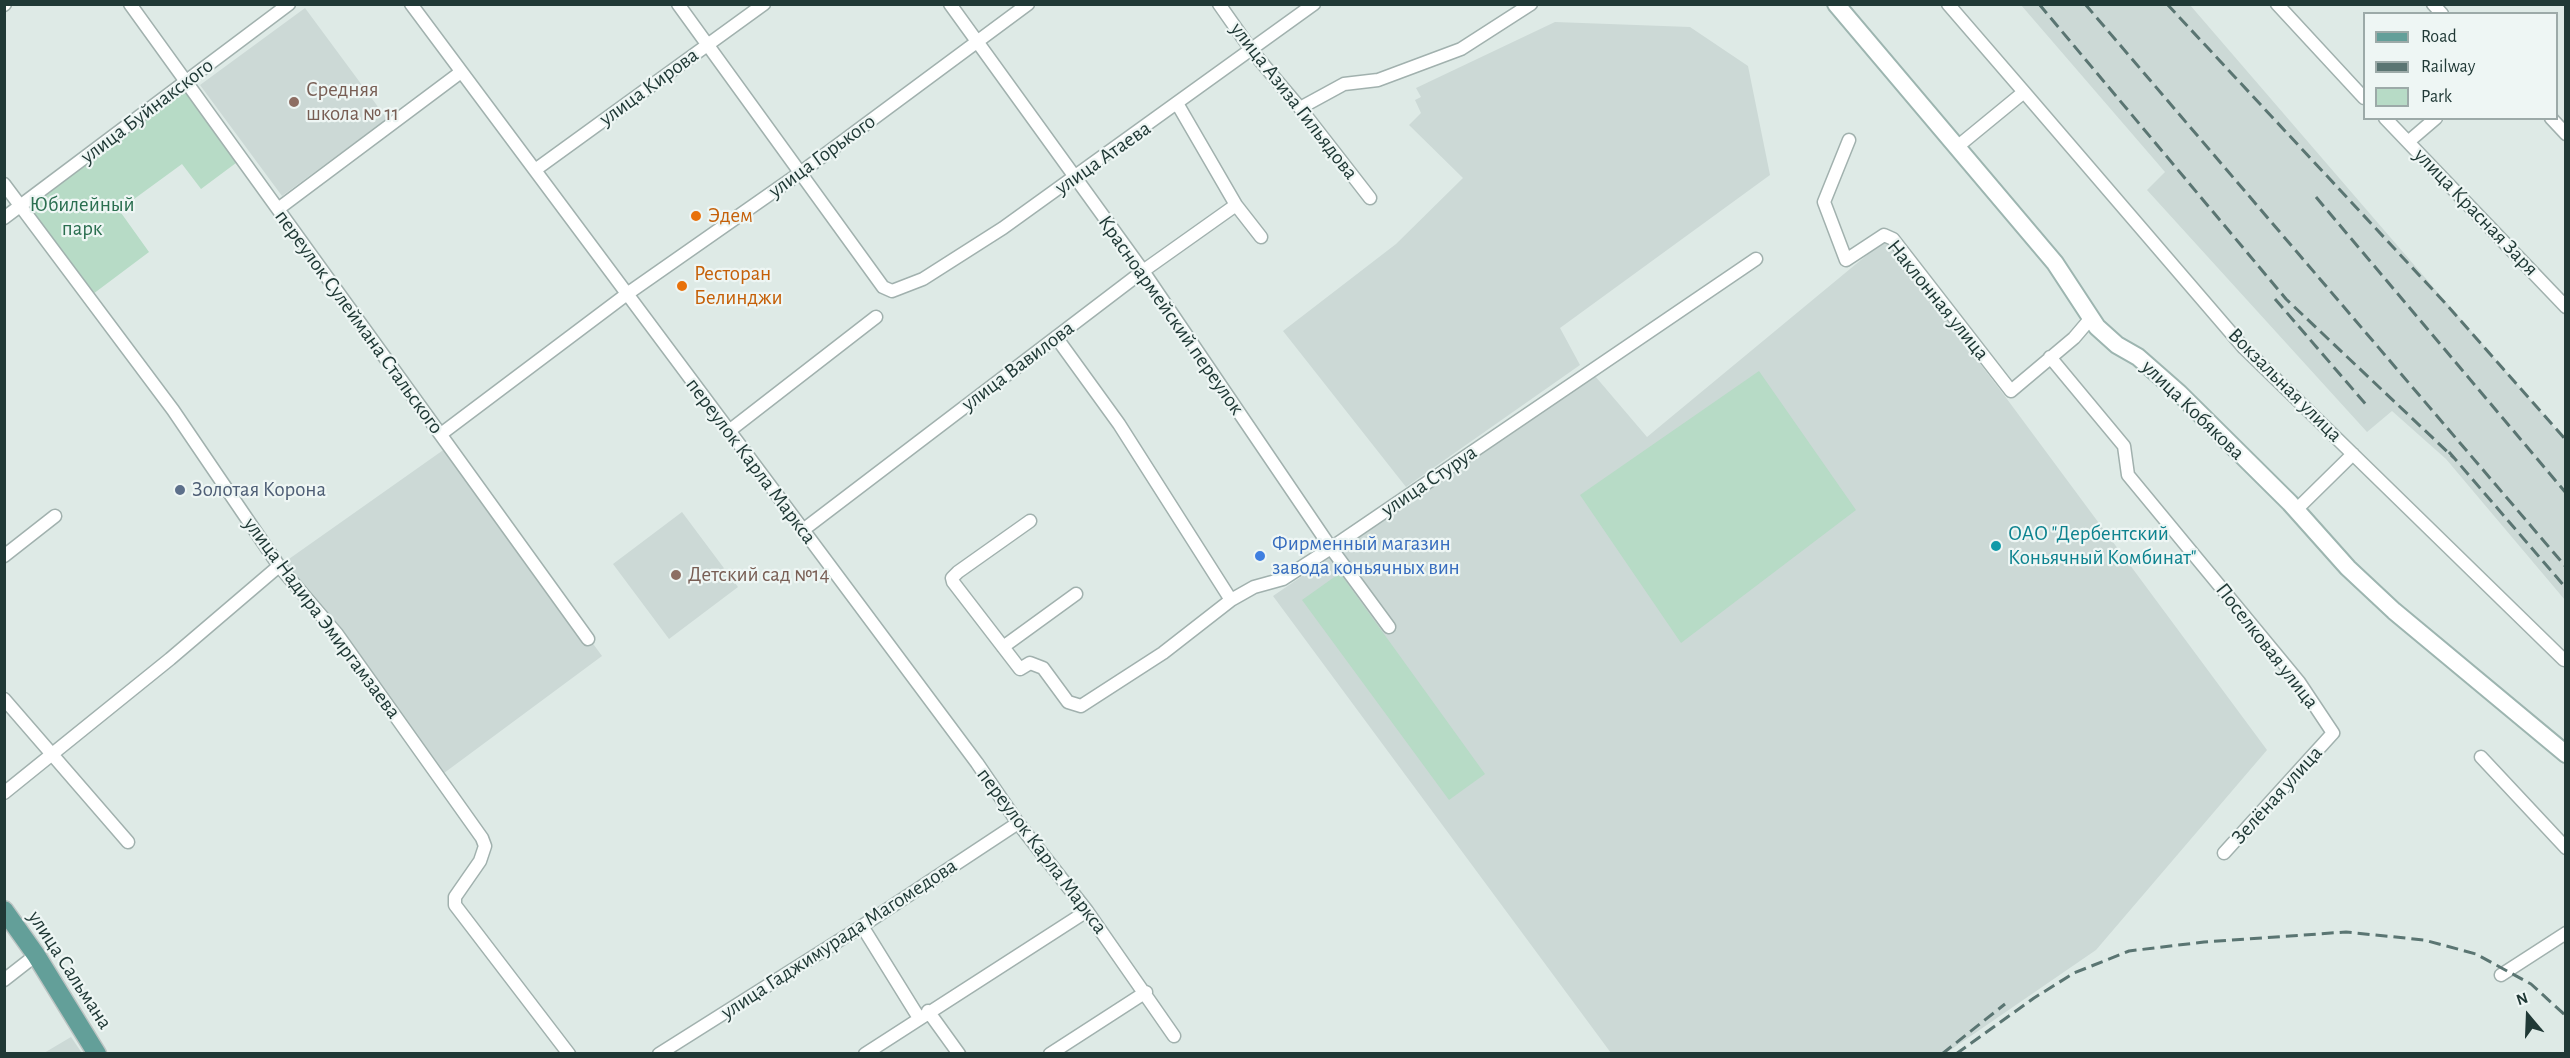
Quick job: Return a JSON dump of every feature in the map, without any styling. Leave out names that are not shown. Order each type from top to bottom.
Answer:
[{"type":"main road","name":"улица Сальмана","points":[[4,910],[36,955],[97,1053]]},
{"type":"street","name":"переулок Сулеймана Стальского","points":[[130,4],[588,639]]},
{"type":"street","name":"улица Буйнакского","points":[[4,218],[289,4]]},
{"type":"street","name":"переулок Карла Маркса","points":[[411,4],[977,763],[1018,823],[1088,911],[1146,992],[1174,1036]]},
{"type":"street","points":[[678,4],[800,173]]},
{"type":"street","name":"улица Кирова","points":[[535,170],[764,4]]},
{"type":"street","name":"Красноармейский переулок","points":[[950,4],[1143,271],[1331,548],[1389,627]]},
{"type":"street","name":"улица Горького","points":[[441,434],[627,294],[800,173],[1028,4]]},
{"type":"street","name":"улица Азиза Гильядова","points":[[1219,4],[1252,51],[1370,198]]},
{"type":"street","name":"улица Атаева","points":[[800,173],[883,287],[892,291],[923,279],[1076,178],[1314,4]]},
{"type":"street","points":[[1300,108],[1344,84],[1378,80],[1461,49],[1532,4]]},
{"type":"street","name":"улица Кобякова","points":[[1836,4],[2055,262],[2097,327],[2117,345],[2138,357],[2179,393],[2296,510],[2348,568],[2394,611],[2565,754]]},
{"type":"street","name":"Вокзальная улица","points":[[1948,4],[2244,348],[2564,660]]},
{"type":"street","points":[[2277,4],[2363,97]]},
{"type":"street","points":[[278,209],[462,72]]},
{"type":"street","points":[[1957,147],[2024,92]]},
{"type":"street","points":[[1178,105],[1236,205],[1261,237]]},
{"type":"street","name":"улица Красная Заря","points":[[2387,120],[2565,307]]},
{"type":"street","points":[[2408,142],[2434,120]]},
{"type":"street","points":[[2553,120],[2565,134]]},
{"type":"street","name":"Наклонная улица","points":[[1849,140],[1824,202],[1846,260],[1884,235],[1893,238],[2011,391],[2050,357]]},
{"type":"street","name":"улица Надира Эмиргамзаева","points":[[4,184],[173,410],[279,566],[338,634],[482,838],[486,846],[480,861],[454,897],[454,906],[569,1053]]},
{"type":"street","name":"улица Вавилова","points":[[803,530],[1143,271],[1236,205]]},
{"type":"street","name":"улица Стуруа","points":[[1003,647],[1020,669],[1030,663],[1042,668],[1068,702],[1081,706],[1163,653],[1231,600],[1254,586],[1283,579],[1331,548],[1755,259]]},
{"type":"street","points":[[729,431],[876,317]]},
{"type":"street","points":[[2050,357],[2074,338],[2091,318]]},
{"type":"street","points":[[1056,337],[1119,424],[1231,600]]},
{"type":"street","name":"Поселковая улица","points":[[2050,357],[2124,446],[2128,475],[2299,682],[2333,733],[2330,736]]},
{"type":"street","points":[[2296,510],[2353,454]]},
{"type":"street","points":[[4,556],[54,516]]},
{"type":"street","points":[[1030,521],[958,572],[952,578],[953,582],[1003,647],[1076,594]]},
{"type":"street","points":[[4,793],[170,659],[279,566]]},
{"type":"street","points":[[4,699],[128,842]]},
{"type":"street","name":"Зелёная улица","points":[[2224,853],[2330,736]]},
{"type":"street","points":[[2481,757],[2565,848]]},
{"type":"street","name":"улица Гаджимурада Магомедова","points":[[659,1053],[862,926],[1018,823]]},
{"type":"street","points":[[865,1053],[1088,911]]},
{"type":"street","points":[[862,926],[924,1015],[959,1053]]},
{"type":"street","points":[[2501,975],[2565,933]]},
{"type":"street","points":[[4,980],[36,955]]},
{"type":"street","points":[[1050,1053],[1146,992]]},
{"type":"shaded area","points":[[2021,5],[2190,5],[2565,440],[2565,600],[2446,459],[2392,411],[2367,432],[2147,190],[2165,172]]},
{"type":"shaded area","name":"Средняя школа № 11","points":[[305,8],[387,119],[282,196],[200,85]]},
{"type":"shaded area","points":[[1555,22],[1690,27],[1748,66],[1770,175],[1560,328],[1580,365],[1406,487],[1283,331],[1396,244],[1463,178],[1409,125],[1421,113],[1415,100],[1421,97],[1416,88]]},
{"type":"shaded area","points":[[1885,240],[2004,395],[2267,750],[2096,950],[1946,1053],[1611,1053],[1273,596],[1595,376],[1647,437]]},
{"type":"shaded area","points":[[449,446],[602,656],[440,776],[279,566]]},
{"type":"shaded area","name":"Детский сад №14","points":[[682,512],[738,587],[669,639],[613,564]]},
{"type":"shaded area","points":[[71,1037],[82,1053],[44,1053]]},
{"type":"green space","name":"Юбилейный парк","points":[[188,89],[240,160],[201,189],[182,164],[119,210],[149,252],[93,294],[28,207]]},
{"type":"green space","points":[[1759,371],[1856,510],[1681,643],[1580,495]]},
{"type":"green space","points":[[1340,573],[1485,774],[1449,800],[1302,600]]},
{"type":"railway","points":[[2039,4],[2286,299],[2454,458]]},
{"type":"railway","points":[[2085,4],[2566,567]]},
{"type":"railway","points":[[2167,4],[2446,304],[2566,440]]},
{"type":"railway","points":[[2316,197],[2566,493]]},
{"type":"railway","points":[[2275,299],[2369,408]]},
{"type":"railway","points":[[2449,452],[2566,588]]},
{"type":"railway","points":[[1956,1054],[2034,998],[2074,973],[2129,951],[2204,942],[2346,932],[2424,940],[2476,954],[2531,984],[2566,1016]]},
{"type":"railway","points":[[1942,1054],[2005,1004]]},
{"type":"place","name":"Средняя школа № 11","points":[[294,102]]},
{"type":"place","name":"Эдем","points":[[696,216]]},
{"type":"place","name":"Ресторан Белинджи","points":[[682,286]]},
{"type":"place","name":"Золотая Корона","points":[[180,490]]},
{"type":"place","name":"ОАО \"Дербентский Коньячный Комбинат\"","points":[[1996,546]]},
{"type":"place","name":"Фирменный магазин завода коньячных вин","points":[[1260,556]]},
{"type":"place","name":"Детский сад №14","points":[[676,575]]}]
